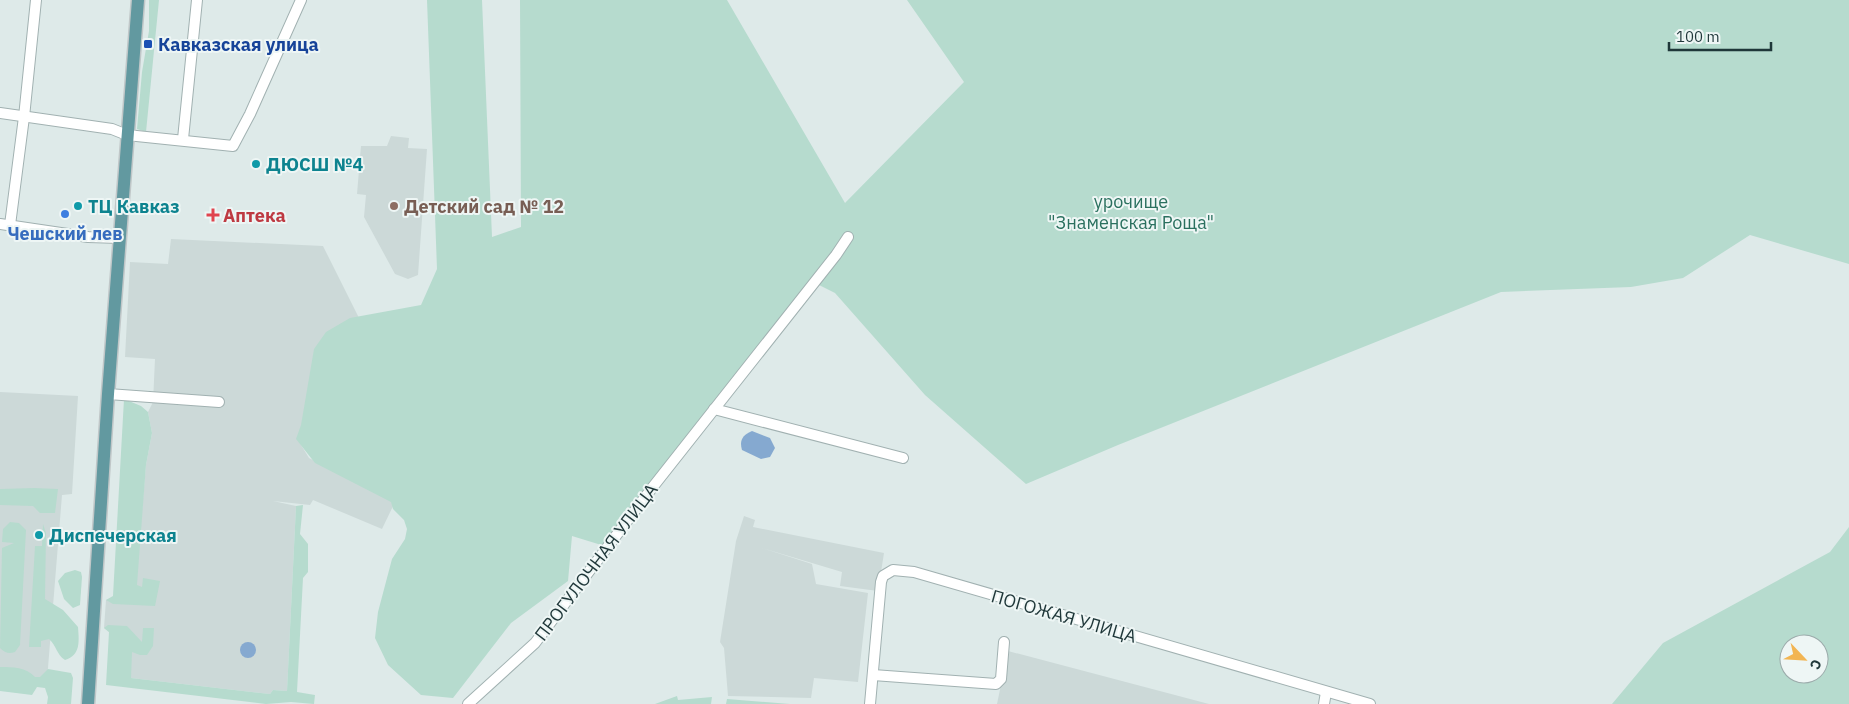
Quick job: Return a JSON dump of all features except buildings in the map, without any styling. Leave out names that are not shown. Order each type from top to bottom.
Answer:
[{"type":"main road","points":[[88,704],[108,394],[138,0]]},
{"type":"street","points":[[36,0],[24,116],[5,224],[88,237],[120,238]]},
{"type":"street","points":[[183,139],[197,0]]},
{"type":"street","points":[[0,113],[112,129],[128,135],[183,139],[233,146],[250,114],[301,0]]},
{"type":"street","name":"ПРОГУЛОЧНАЯ УЛИЦА","points":[[468,704],[535,643],[848,237]]},
{"type":"street","points":[[108,394],[219,402]]},
{"type":"street","points":[[714,409],[903,458]]},
{"type":"street","name":"ПОГОЖАЯ УЛИЦА","points":[[870,704],[881,582],[883,576],[893,570],[914,572],[1370,704]]},
{"type":"street","points":[[873,675],[996,684],[1001,679],[1004,642]]},
{"type":"street","points":[[1324,704],[1326,692]]},
{"type":"shaded area","name":"Детский сад № 12","points":[[391,136],[409,138],[408,148],[427,149],[418,275],[408,279],[395,274],[364,217],[366,195],[357,194],[361,146],[387,146]]},
{"type":"shaded area","points":[[171,239],[323,246],[359,318],[298,440],[309,458],[395,502],[382,529],[313,500],[310,505],[273,501],[296,506],[287,691],[273,690],[270,694],[131,678],[109,632],[104,628],[106,600],[113,597],[138,555],[146,465],[152,433],[148,412],[153,402],[155,359],[125,357],[130,262],[168,264]]},
{"type":"shaded area","points":[[0,392],[78,396],[72,494],[62,495],[47,680],[0,677]]},
{"type":"shaded area","points":[[744,516],[755,520],[753,527],[884,553],[878,591],[840,586],[842,572],[762,548],[812,564],[816,584],[868,593],[858,682],[814,678],[811,698],[728,696],[724,648],[720,642],[736,541]]},
{"type":"shaded area","points":[[1008,651],[1209,704],[997,704]]},
{"type":"green space","points":[[149,0],[159,0],[146,132],[137,129],[142,72],[149,31]]},
{"type":"green space","name":"урочище \"Знаменская Роща\"","points":[[427,0],[482,0],[492,237],[521,227],[520,0],[727,0],[845,203],[964,82],[907,0],[1849,0],[1849,264],[1750,235],[1683,278],[1631,287],[1501,292],[1118,445],[1026,484],[925,395],[835,293],[815,283],[611,548],[572,536],[568,581],[511,623],[453,698],[421,695],[388,665],[375,638],[378,612],[392,559],[405,539],[407,529],[404,520],[393,509],[391,502],[315,463],[296,439],[301,425],[314,349],[326,332],[350,318],[421,305],[437,269]]},
{"type":"green space","points":[[124,399],[141,406],[148,412],[152,433],[146,465],[137,585],[142,587],[143,578],[160,581],[155,606],[113,604],[106,600],[113,596]]},
{"type":"green space","points":[[0,489],[58,489],[55,513],[40,513],[33,506],[0,505]]},
{"type":"green space","points":[[303,505],[300,534],[308,544],[308,572],[303,578],[297,692],[315,695],[314,704],[291,702],[266,704],[106,685],[109,632],[104,628],[108,625],[127,626],[142,642],[143,628],[154,628],[153,646],[147,655],[132,652],[131,678],[270,694],[273,690],[287,691],[296,506]]},
{"type":"green space","points":[[10,522],[19,523],[26,530],[20,645],[15,652],[9,653],[0,648],[2,548],[14,543],[2,542],[3,529]]},
{"type":"green space","points":[[43,524],[46,533],[45,599],[63,610],[78,627],[78,647],[74,655],[65,660],[49,639],[41,641],[41,647],[29,647],[35,546],[42,546]]},
{"type":"green space","points":[[1849,527],[1849,704],[1612,704],[1663,643],[1830,552]]},
{"type":"green space","points":[[75,570],[81,572],[82,577],[80,605],[73,608],[64,599],[58,581],[65,573]]},
{"type":"green space","points":[[0,667],[23,669],[35,677],[40,677],[48,669],[71,673],[73,678],[71,704],[47,704],[48,697],[45,688],[37,687],[32,695],[0,691]]},
{"type":"green space","points":[[677,696],[678,700],[712,697],[711,704],[655,704]]},
{"type":"green space","points":[[727,699],[790,704],[726,704]]},
{"type":"water","points":[[752,431],[770,438],[775,448],[770,457],[761,459],[742,450],[742,438]]},
{"type":"water","points":[[248,642],[254,644],[256,650],[254,656],[248,658],[242,656],[240,650],[242,644]]},
{"type":"place","name":"Кавказская улица","points":[[148,44]]},
{"type":"place","name":"ДЮСШ №4","points":[[256,164]]},
{"type":"place","name":"ТЦ Кавказ","points":[[78,206]]},
{"type":"place","name":"Детский сад № 12","points":[[394,206]]},
{"type":"place","name":"Чешский лев","points":[[65,214]]},
{"type":"place","name":"Аптека","points":[[213,215]]},
{"type":"place","name":"Диспечерская","points":[[39,535]]}]
